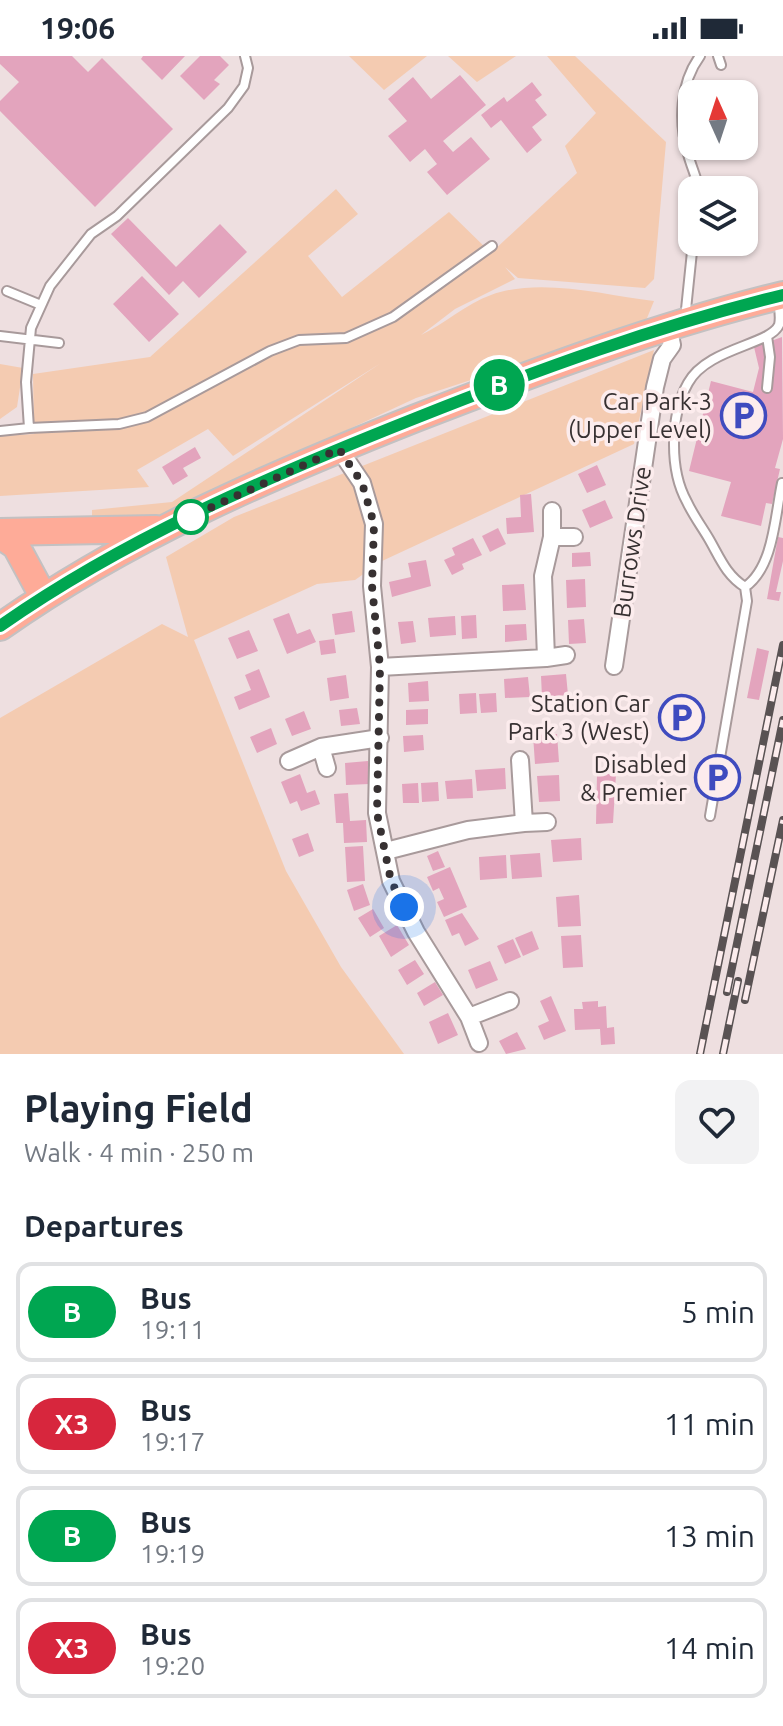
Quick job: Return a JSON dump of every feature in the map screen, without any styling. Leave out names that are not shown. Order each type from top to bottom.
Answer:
[{"type":"main road","points":[[0,627],[43,596],[164,529],[339,449],[507,382],[676,323],[780,295]]},
{"type":"main road","points":[[0,533],[164,529]]},
{"type":"main road","points":[[0,533],[16,546],[43,596]]},
{"type":"street","name":"Burrows Drive","points":[[614,666],[655,387],[662,359],[672,345],[676,323]]},
{"type":"street","points":[[339,449],[362,483],[374,524],[372,586],[380,667],[377,813],[391,881],[416,932],[469,1017],[479,1043]]},
{"type":"street","points":[[546,658],[543,576],[552,537],[552,511]]},
{"type":"street","points":[[552,537],[574,537]]},
{"type":"street","points":[[380,667],[566,655]]},
{"type":"street","points":[[289,761],[321,747],[380,738]]},
{"type":"street","points":[[321,747],[327,768]]},
{"type":"street","points":[[520,760],[524,823]]},
{"type":"street","points":[[386,851],[468,830],[547,822]]},
{"type":"street","points":[[469,1017],[510,1001]]},
{"type":"lane","points":[[29,428],[26,382],[30,341],[41,305],[62,266],[91,234],[117,216],[228,108],[244,86],[248,68],[245,56]]},
{"type":"lane","points":[[694,176],[686,150],[682,110],[690,74],[700,56]]},
{"type":"lane","points":[[0,431],[119,424],[147,417],[270,351],[299,340],[346,338],[393,317],[492,246]]},
{"type":"lane","points":[[676,323],[690,256]]},
{"type":"lane","points":[[7,291],[41,305]]},
{"type":"lane","points":[[710,816],[747,601],[745,587],[727,572],[687,503],[676,469],[675,440],[684,392],[699,369],[719,355],[768,339],[780,322],[780,295]]},
{"type":"lane","points":[[0,336],[59,343]]},
{"type":"lane","points":[[767,388],[770,371],[768,339]]},
{"type":"lane","points":[[745,587],[758,578],[764,565],[782,483]]},
{"type":"shaded area","points":[[349,56],[427,56],[384,90]]},
{"type":"shaded area","points":[[448,56],[516,56],[477,82]]},
{"type":"shaded area","points":[[547,56],[575,56],[666,142],[654,279],[645,288],[518,278],[505,267],[515,279],[455,309],[421,335],[491,295],[530,288],[572,289],[654,301],[645,323],[416,398],[160,517],[92,521],[92,510],[172,502],[381,363],[233,456],[208,429],[137,470],[149,487],[0,496],[0,436],[34,434],[33,374],[150,357],[336,189],[358,214],[308,256],[342,297],[449,212],[491,253],[577,173],[565,146],[596,113]]},
{"type":"shaded area","points":[[654,350],[634,444],[382,561],[355,580],[317,584],[194,640],[286,871],[341,967],[404,1054],[0,1054],[0,718],[162,624],[188,637],[166,557],[234,517]]},
{"type":"shaded area","points":[[0,364],[23,368],[17,407],[0,419]]},
{"type":"building","points":[[0,56],[72,56],[88,72],[102,58],[173,129],[95,207],[0,111],[0,101],[19,82],[0,64]]},
{"type":"building","points":[[143,56],[185,56],[162,80],[141,59]]},
{"type":"building","points":[[200,56],[220,56],[229,65],[214,80],[220,84],[204,100],[180,76]]},
{"type":"building","points":[[460,75],[486,105],[443,141],[453,152],[471,137],[490,159],[447,195],[427,172],[437,164],[425,149],[410,162],[388,136],[407,121],[388,99],[413,77],[431,99]]},
{"type":"building","points":[[532,82],[542,95],[535,100],[547,115],[532,127],[542,140],[527,153],[501,120],[491,128],[481,115],[504,97],[507,102]]},
{"type":"building","points":[[128,218],[176,267],[220,224],[247,252],[199,298],[183,281],[169,295],[111,234]]},
{"type":"building","points":[[142,276],[179,314],[149,342],[113,304]]},
{"type":"building","name":"Car Park-3 (Upper Level)","points":[[782,337],[783,439],[775,468],[780,469],[772,504],[766,503],[761,526],[721,516],[731,482],[689,471],[711,381],[753,392],[759,368],[754,347]]},
{"type":"building","points":[[195,447],[201,458],[183,468],[188,476],[173,485],[162,467]]},
{"type":"building","points":[[597,465],[606,485],[587,493],[578,474]]},
{"type":"building","points":[[531,494],[534,532],[507,534],[506,518],[521,517],[520,495]]},
{"type":"building","points":[[605,500],[613,518],[590,528],[582,510]]},
{"type":"building","points":[[498,528],[506,544],[490,552],[482,536]]},
{"type":"building","points":[[778,537],[783,538],[783,561],[776,592],[781,592],[779,601],[767,599]]},
{"type":"building","points":[[473,538],[482,555],[462,564],[464,569],[452,575],[444,560],[455,555],[452,548]]},
{"type":"building","points":[[590,552],[591,566],[572,567],[572,553]]},
{"type":"building","points":[[426,560],[431,586],[392,597],[389,582],[411,577],[408,563]]},
{"type":"building","points":[[585,579],[586,607],[567,608],[566,580]]},
{"type":"building","points":[[524,584],[526,610],[503,611],[502,585]]},
{"type":"building","points":[[352,611],[355,632],[335,635],[332,614]]},
{"type":"building","points":[[289,613],[297,634],[310,629],[316,642],[287,654],[273,619]]},
{"type":"building","points":[[476,615],[477,638],[462,639],[461,616]]},
{"type":"building","points":[[455,616],[456,635],[430,637],[428,618]]},
{"type":"building","points":[[584,619],[586,643],[569,644],[568,620]]},
{"type":"building","points":[[413,621],[416,642],[401,644],[398,622]]},
{"type":"building","points":[[526,624],[527,640],[505,642],[505,625]]},
{"type":"building","points":[[249,630],[258,651],[237,659],[228,638]]},
{"type":"building","points":[[334,639],[336,653],[321,655],[319,641]]},
{"type":"building","points":[[757,648],[769,651],[759,700],[747,698]]},
{"type":"building","points":[[259,669],[270,697],[239,710],[234,697],[251,690],[245,675]]},
{"type":"building","points":[[566,674],[568,695],[542,697],[541,676]]},
{"type":"building","points":[[346,675],[349,698],[330,701],[327,678]]},
{"type":"building","points":[[528,677],[530,697],[505,698],[504,679]]},
{"type":"building","points":[[428,681],[429,701],[409,702],[408,683]]},
{"type":"building","points":[[476,693],[477,713],[460,714],[459,694]]},
{"type":"building","points":[[496,693],[497,712],[481,713],[479,694]]},
{"type":"building","points":[[357,708],[360,724],[341,726],[339,710]]},
{"type":"building","points":[[428,709],[428,724],[406,725],[406,710]]},
{"type":"building","points":[[304,711],[311,729],[292,736],[285,719]]},
{"type":"building","points":[[271,728],[277,744],[257,753],[250,737]]},
{"type":"building","points":[[557,734],[559,762],[535,764],[533,735]]},
{"type":"building","points":[[423,735],[424,750],[404,752],[403,736]]},
{"type":"building","points":[[368,761],[369,784],[346,785],[345,763]]},
{"type":"building","points":[[505,768],[506,789],[477,791],[475,770]]},
{"type":"building","points":[[300,774],[307,793],[315,790],[320,804],[301,811],[297,801],[290,804],[281,782]]},
{"type":"building","points":[[597,774],[616,774],[613,823],[596,824]]},
{"type":"building","points":[[559,775],[560,801],[539,802],[537,776]]},
{"type":"building","points":[[472,779],[473,798],[447,799],[445,781]]},
{"type":"building","points":[[438,782],[439,801],[422,802],[421,783]]},
{"type":"building","points":[[418,783],[419,803],[403,803],[402,784]]},
{"type":"building","points":[[348,793],[350,821],[366,820],[367,842],[344,843],[343,823],[336,823],[334,794]]},
{"type":"building","points":[[308,833],[314,851],[299,857],[292,839]]},
{"type":"building","points":[[581,838],[582,860],[553,862],[551,840]]},
{"type":"building","points":[[363,846],[365,881],[347,882],[345,847]]},
{"type":"building","points":[[438,851],[445,867],[433,871],[427,856]]},
{"type":"building","points":[[540,853],[542,877],[512,879],[510,855]]},
{"type":"building","points":[[506,855],[507,878],[480,880],[479,857]]},
{"type":"building","points":[[450,867],[467,907],[444,917],[437,902],[444,899],[439,888],[433,891],[427,877]]},
{"type":"building","points":[[363,884],[370,905],[354,911],[347,890]]},
{"type":"building","points":[[579,895],[581,926],[558,927],[556,897]]},
{"type":"building","points":[[373,909],[384,928],[370,937],[358,918]]},
{"type":"building","points":[[462,913],[479,939],[465,946],[459,933],[452,936],[445,920]]},
{"type":"building","points":[[397,925],[409,945],[391,957],[379,936]]},
{"type":"building","points":[[532,931],[539,949],[523,956],[515,938]]},
{"type":"building","points":[[581,935],[583,967],[563,968],[561,936]]},
{"type":"building","points":[[513,939],[521,957],[505,964],[497,946]]},
{"type":"building","points":[[415,960],[424,974],[407,985],[398,970]]},
{"type":"building","points":[[490,961],[498,980],[476,989],[468,970]]},
{"type":"building","points":[[435,982],[443,995],[424,1006],[417,993]]},
{"type":"building","points":[[551,996],[566,1031],[544,1040],[538,1026],[549,1021],[540,1001]]},
{"type":"building","points":[[598,1001],[598,1007],[606,1006],[607,1028],[614,1027],[615,1044],[601,1045],[600,1029],[575,1030],[574,1009],[583,1009],[582,1002]]},
{"type":"building","points":[[448,1013],[458,1035],[438,1044],[429,1022]]},
{"type":"building","points":[[517,1032],[526,1049],[506,1054],[499,1041]]},
{"type":"railway","points":[[700,1054],[783,645]]},
{"type":"railway","points":[[727,992],[783,720]]},
{"type":"railway","points":[[745,1000],[783,820]]},
{"type":"railway","points":[[723,1054],[738,981]]},
{"type":"bus line","name":"B","points":[[0,626],[43,596],[119,552],[339,449],[507,382],[620,342],[701,314],[783,295]]},
{"type":"place","name":"Car Park-3 (Upper Level)","points":[[743,415]]},
{"type":"place","name":"Station Car Park 3 (West)","points":[[681,717]]},
{"type":"place","name":"Disabled & Premier","points":[[718,778]]},
{"type":"route","points":[[191,517],[188,518],[339,449],[362,483],[374,524],[372,586],[380,667],[377,813],[391,881],[404,907]]}]
